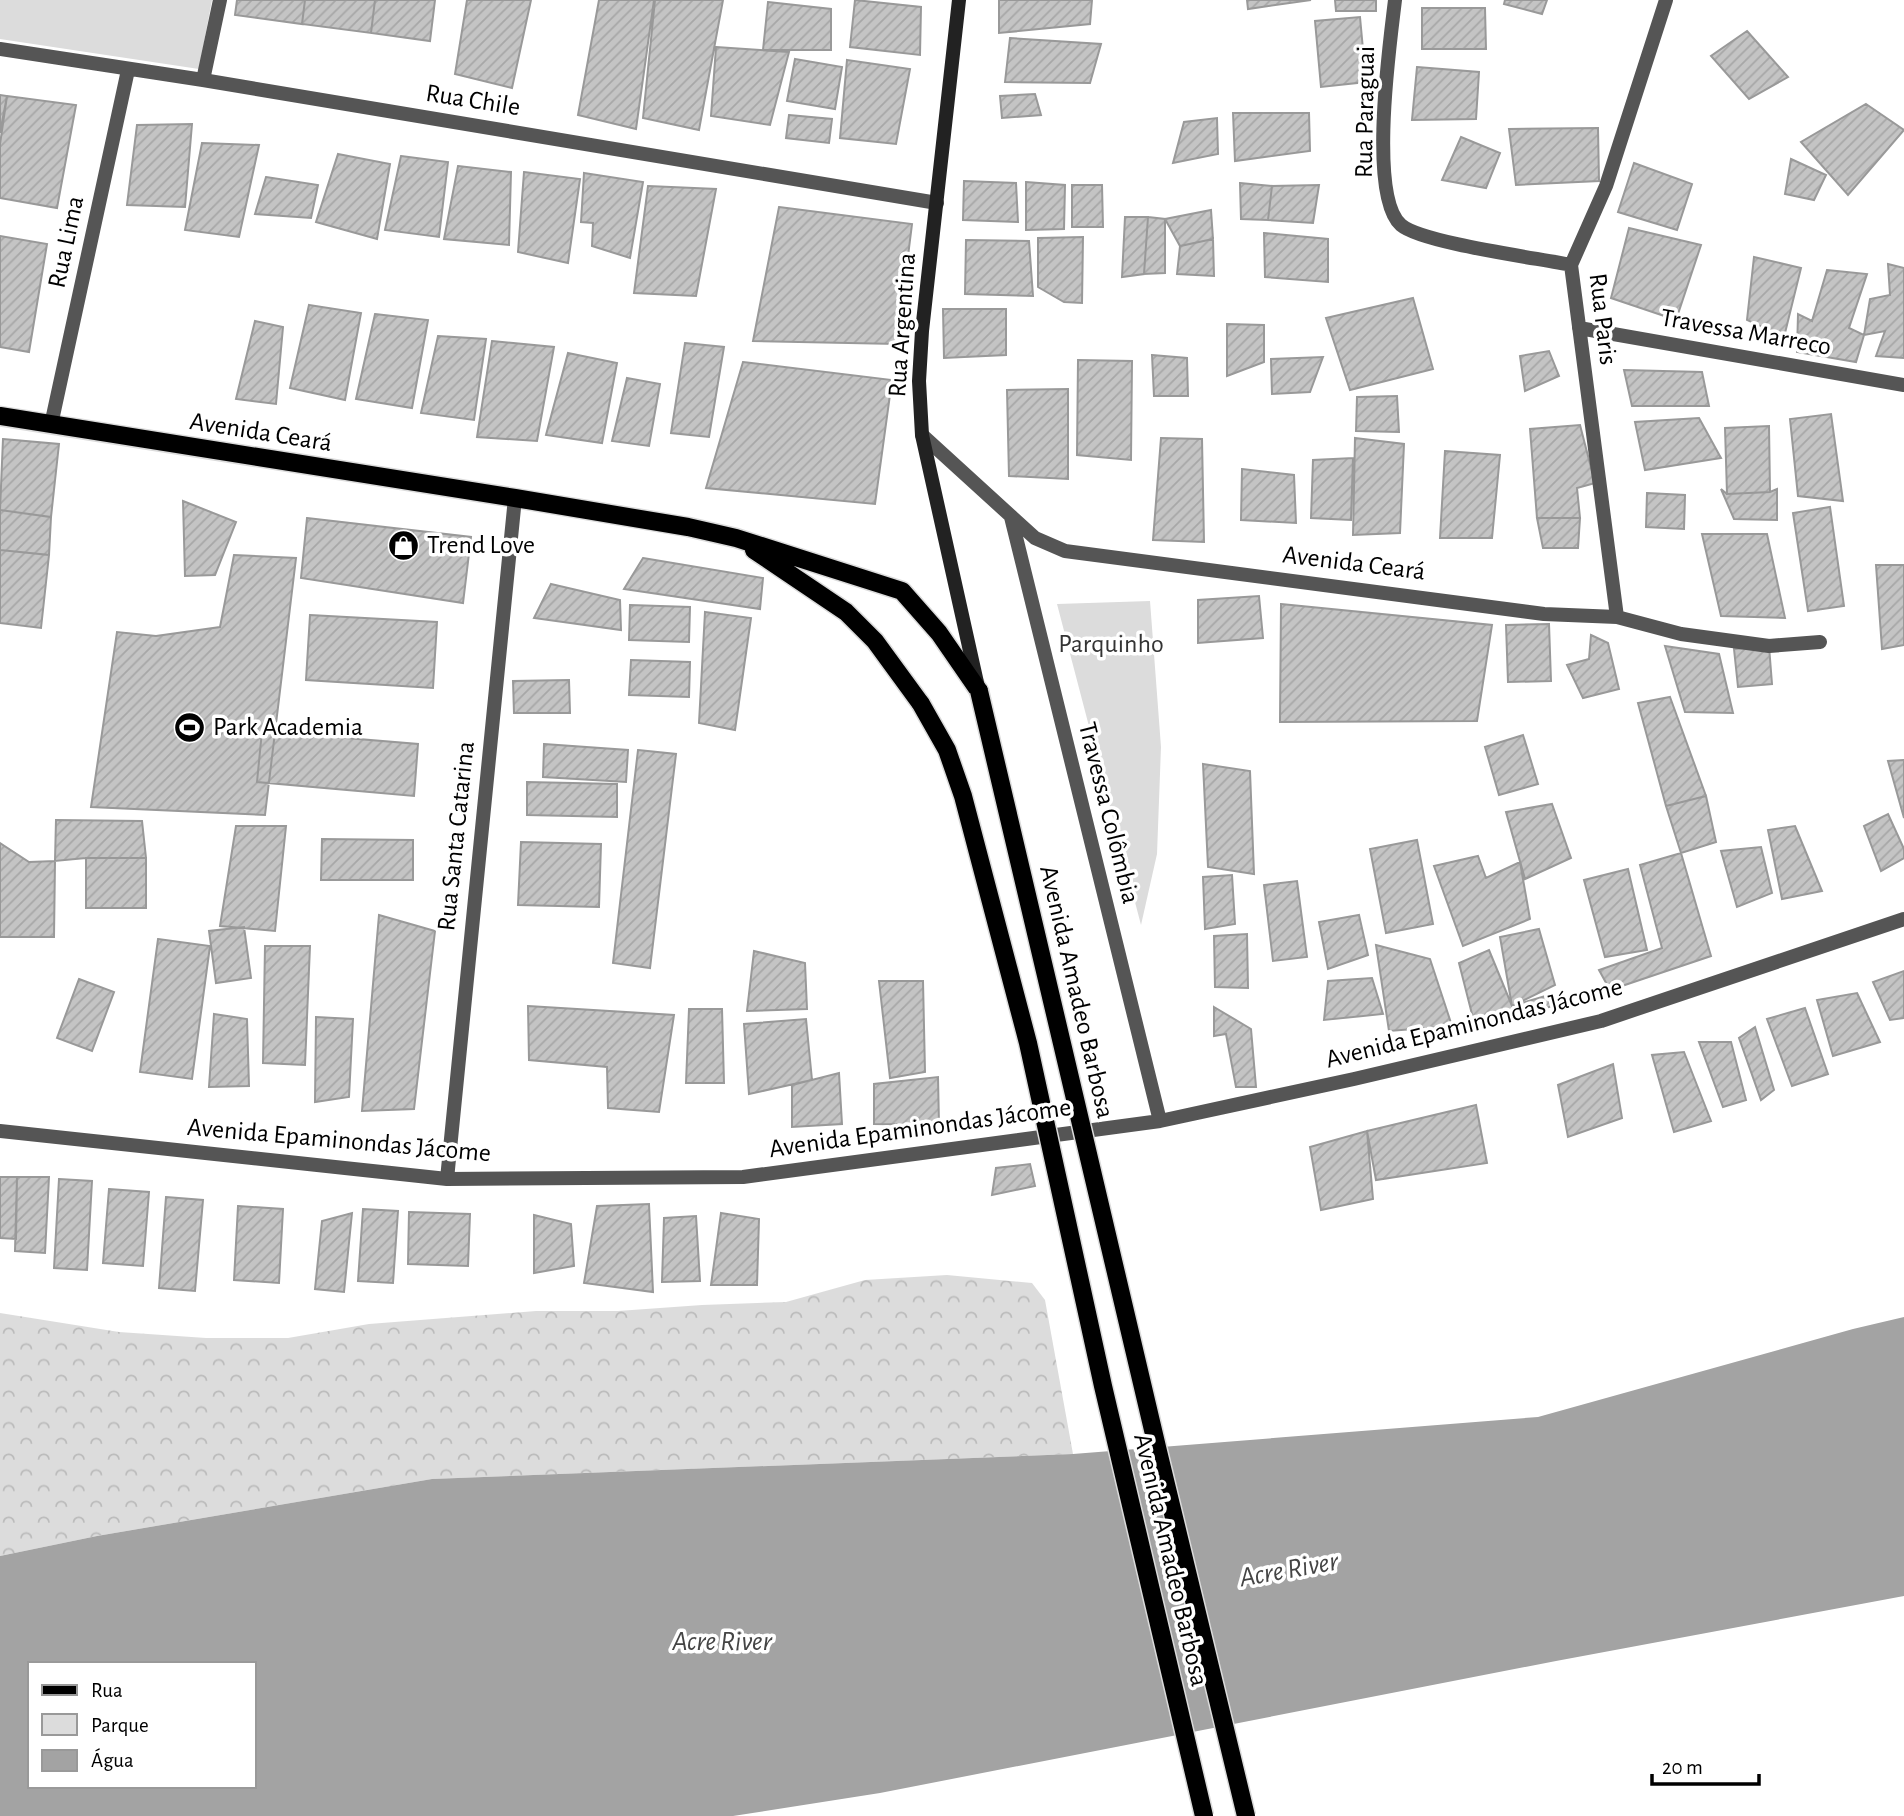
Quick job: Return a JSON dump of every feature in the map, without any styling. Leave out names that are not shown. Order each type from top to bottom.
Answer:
[{"type":"main road","name":"Avenida Ceará","points":[[0,416],[515,498]]},
{"type":"main road","name":"Avenida Amadeo Barbosa","points":[[515,498],[688,527],[736,538],[902,591],[939,632],[979,691],[1246,1816]]},
{"type":"main road","name":"Avenida Amadeo Barbosa","points":[[736,538],[846,612],[875,641],[921,704],[947,750],[963,796],[1028,1043],[1103,1386],[1204,1816]]},
{"type":"street","points":[[203,80],[220,0]]},
{"type":"street","name":"Rua Argentina","points":[[959,0],[919,381],[922,435],[979,691]]},
{"type":"street","name":"Rua Paraguai","points":[[1395,0],[1386,89],[1383,169],[1389,202],[1399,224],[1422,236],[1570,265]]},
{"type":"street","name":"Rua Paris","points":[[1617,617],[1570,265],[1606,187],[1666,0]]},
{"type":"street","name":"Rua Chile","points":[[0,49],[203,80],[937,202]]},
{"type":"street","name":"Rua Lima","points":[[51,425],[128,70]]},
{"type":"street","name":"Travessa Marreco","points":[[1579,328],[1904,385]]},
{"type":"street","name":"Avenida Ceará","points":[[922,435],[1035,538],[1065,551],[1544,614],[1617,617],[1681,634],[1769,646],[1820,642]]},
{"type":"street","name":"Rua Santa Catarina","points":[[447,1179],[515,498]]},
{"type":"street","name":"Travessa Colômbia","points":[[1011,516],[1160,1121]]},
{"type":"street","name":"Avenida Epaminondas Jácome","points":[[0,1132],[447,1179],[743,1177],[1160,1121],[1354,1079],[1601,1021],[1904,919]]},
{"type":"green space","points":[[0,0],[212,0],[199,69],[0,39]]},
{"type":"green space","name":"Parquinho","points":[[1150,601],[1161,747],[1157,854],[1141,925],[1057,604]]},
{"type":"green space","points":[[947,1275],[1032,1283],[1045,1300],[1073,1454],[432,1479],[97,1536],[0,1556],[0,1313],[119,1332],[206,1338],[288,1338],[369,1324],[536,1311],[618,1311],[786,1302],[865,1280]]},
{"type":"water","name":"Acre River","points":[[1904,1317],[1904,1596],[880,1793],[733,1816],[0,1816],[0,1556],[97,1536],[432,1479],[1073,1454],[1538,1417]]},
{"type":"building","points":[[237,0],[305,0],[302,24],[235,15]]},
{"type":"building","points":[[305,0],[375,0],[371,33],[302,24]]},
{"type":"building","points":[[375,0],[435,0],[430,41],[371,33]]},
{"type":"building","points":[[467,0],[531,0],[512,88],[455,74]]},
{"type":"building","points":[[599,0],[654,0],[636,129],[578,115]]},
{"type":"building","points":[[655,0],[723,0],[699,130],[643,118]]},
{"type":"building","points":[[855,0],[921,7],[920,55],[850,47]]},
{"type":"building","points":[[999,0],[1092,0],[1090,24],[999,33]]},
{"type":"building","points":[[1247,0],[1311,0],[1248,9]]},
{"type":"building","points":[[1335,0],[1376,0],[1376,11],[1336,11]]},
{"type":"building","points":[[1505,0],[1547,0],[1542,14],[1504,4]]},
{"type":"building","points":[[768,2],[831,9],[831,50],[763,50]]},
{"type":"building","points":[[1422,8],[1485,8],[1486,49],[1422,49]]},
{"type":"building","points":[[1360,17],[1366,82],[1321,87],[1315,21]]},
{"type":"building","points":[[1747,31],[1788,77],[1749,99],[1711,56]]},
{"type":"building","points":[[1010,38],[1101,44],[1090,83],[1005,82]]},
{"type":"building","points":[[716,47],[789,52],[770,125],[711,116]]},
{"type":"building","points":[[795,59],[842,67],[835,109],[787,101]]},
{"type":"building","points":[[847,60],[910,69],[896,144],[840,138]]},
{"type":"building","points":[[1417,67],[1479,72],[1476,119],[1412,120]]},
{"type":"building","points":[[1035,94],[1041,115],[1002,118],[1000,96]]},
{"type":"building","points":[[0,95],[7,96],[0,133]]},
{"type":"building","points":[[7,96],[76,105],[57,208],[0,198],[0,144]]},
{"type":"building","points":[[1866,104],[1904,130],[1848,195],[1801,142]]},
{"type":"building","points":[[1233,113],[1309,113],[1310,151],[1235,161]]},
{"type":"building","points":[[789,115],[832,119],[829,143],[786,138]]},
{"type":"building","points":[[1217,118],[1218,154],[1173,163],[1184,122]]},
{"type":"building","points":[[192,124],[185,207],[127,205],[137,125]]},
{"type":"building","points":[[1598,128],[1599,181],[1516,185],[1509,129]]},
{"type":"building","points":[[1461,137],[1500,153],[1486,188],[1442,180]]},
{"type":"building","points":[[202,143],[259,145],[239,237],[185,230]]},
{"type":"building","points":[[338,154],[390,164],[377,239],[316,222]]},
{"type":"building","points":[[401,156],[448,162],[439,237],[385,230]]},
{"type":"building","points":[[1791,159],[1826,175],[1814,200],[1785,194]]},
{"type":"building","points":[[1634,163],[1692,184],[1677,230],[1618,212]]},
{"type":"building","points":[[458,166],[511,172],[509,245],[444,239]]},
{"type":"building","points":[[524,172],[580,179],[568,263],[518,252]]},
{"type":"building","points":[[584,173],[643,182],[630,258],[592,246],[593,223],[581,222]]},
{"type":"building","points":[[266,177],[318,185],[311,218],[255,214]]},
{"type":"building","points":[[964,181],[1016,183],[1018,222],[963,220]]},
{"type":"building","points":[[1026,182],[1065,185],[1064,229],[1026,230]]},
{"type":"building","points":[[1240,183],[1272,186],[1268,220],[1241,219]]},
{"type":"building","points":[[1072,185],[1102,185],[1103,227],[1072,227]]},
{"type":"building","points":[[1319,185],[1313,223],[1268,220],[1272,186]]},
{"type":"building","points":[[648,186],[716,189],[696,296],[634,293]]},
{"type":"building","points":[[779,207],[912,224],[897,344],[753,341]]},
{"type":"building","points":[[1211,210],[1213,239],[1180,246],[1165,219]]},
{"type":"building","points":[[1125,217],[1148,217],[1144,274],[1122,277]]},
{"type":"building","points":[[1148,217],[1165,219],[1165,273],[1144,274]]},
{"type":"building","points":[[1629,228],[1701,245],[1676,320],[1611,298]]},
{"type":"building","points":[[1264,233],[1328,239],[1328,282],[1265,277]]},
{"type":"building","points":[[0,236],[47,244],[29,352],[0,347]]},
{"type":"building","points":[[1083,237],[1082,303],[1064,302],[1038,287],[1038,238]]},
{"type":"building","points":[[1213,239],[1214,276],[1177,274],[1180,246]]},
{"type":"building","points":[[966,240],[1029,241],[1033,296],[965,294]]},
{"type":"building","points":[[1754,257],[1801,268],[1784,337],[1747,320]]},
{"type":"building","points":[[1888,264],[1904,268],[1904,358],[1876,356],[1885,331],[1864,335],[1870,299],[1890,295]]},
{"type":"building","points":[[1827,270],[1867,274],[1849,328],[1864,335],[1856,362],[1797,352],[1798,314],[1812,321]]},
{"type":"building","points":[[1413,298],[1433,369],[1350,390],[1326,318]]},
{"type":"building","points":[[309,305],[361,313],[345,400],[290,388]]},
{"type":"building","points":[[943,309],[1006,309],[1006,355],[944,358]]},
{"type":"building","points":[[375,314],[428,320],[412,408],[356,399]]},
{"type":"building","points":[[255,321],[283,327],[276,404],[236,399]]},
{"type":"building","points":[[1227,324],[1264,325],[1264,362],[1227,376]]},
{"type":"building","points":[[438,336],[486,339],[474,420],[421,413]]},
{"type":"building","points":[[492,341],[554,347],[537,441],[477,437]]},
{"type":"building","points":[[685,343],[724,347],[709,437],[671,433]]},
{"type":"building","points":[[1549,351],[1559,376],[1525,391],[1520,356]]},
{"type":"building","points":[[568,353],[617,363],[602,443],[546,435]]},
{"type":"building","points":[[1152,355],[1187,358],[1188,396],[1154,396]]},
{"type":"building","points":[[1323,357],[1310,392],[1272,394],[1271,359]]},
{"type":"building","points":[[1078,360],[1132,361],[1131,460],[1077,455]]},
{"type":"building","points":[[743,362],[892,380],[875,504],[706,488]]},
{"type":"building","points":[[1624,370],[1702,372],[1709,406],[1632,406]]},
{"type":"building","points":[[627,378],[660,384],[649,446],[612,441]]},
{"type":"building","points":[[1068,389],[1068,479],[1009,476],[1007,390]]},
{"type":"building","points":[[1397,396],[1399,432],[1356,431],[1357,397]]},
{"type":"building","points":[[1831,414],[1843,501],[1798,496],[1790,419]]},
{"type":"building","points":[[1699,418],[1721,458],[1645,470],[1635,422]]},
{"type":"building","points":[[1580,425],[1595,483],[1577,488],[1580,518],[1537,518],[1530,429]]},
{"type":"building","points":[[1769,426],[1770,492],[1727,494],[1725,428]]},
{"type":"building","points":[[1161,438],[1202,439],[1204,542],[1153,540]]},
{"type":"building","points":[[1355,438],[1404,444],[1400,533],[1353,535]]},
{"type":"building","points":[[3,439],[59,444],[51,517],[0,510]]},
{"type":"building","points":[[1445,451],[1500,455],[1492,538],[1440,538]]},
{"type":"building","points":[[1353,458],[1351,520],[1311,518],[1313,460]]},
{"type":"building","points":[[1242,469],[1294,475],[1296,523],[1241,520]]},
{"type":"building","points":[[1721,489],[1727,494],[1770,492],[1777,489],[1777,520],[1734,519]]},
{"type":"building","points":[[1647,493],[1685,495],[1684,529],[1646,527]]},
{"type":"building","points":[[183,501],[236,522],[215,575],[185,576]]},
{"type":"building","points":[[1830,507],[1844,606],[1808,611],[1793,513]]},
{"type":"building","points":[[0,510],[51,517],[49,555],[0,550]]},
{"type":"building","points":[[307,518],[471,537],[463,603],[301,578]]},
{"type":"building","points":[[1537,518],[1580,518],[1578,548],[1543,548]]},
{"type":"building","points":[[1702,534],[1767,534],[1785,618],[1721,616]]},
{"type":"building","points":[[0,550],[49,555],[41,628],[0,623]]},
{"type":"building","name":"Park Academia","points":[[234,555],[296,558],[265,815],[91,807],[117,632],[156,636],[220,627]]},
{"type":"building","points":[[643,558],[763,578],[760,609],[624,589]]},
{"type":"building","points":[[1876,565],[1904,565],[1904,645],[1882,649]]},
{"type":"building","points":[[551,584],[620,600],[621,630],[534,618]]},
{"type":"building","points":[[1259,596],[1263,638],[1198,643],[1198,600]]},
{"type":"building","points":[[1281,604],[1492,625],[1477,721],[1280,722]]},
{"type":"building","points":[[630,605],[690,607],[689,642],[629,640]]},
{"type":"building","points":[[705,612],[751,618],[735,730],[699,723]]},
{"type":"building","points":[[310,615],[437,622],[433,688],[306,680]]},
{"type":"building","points":[[1549,624],[1551,681],[1508,682],[1506,625]]},
{"type":"building","points":[[1591,635],[1608,643],[1619,689],[1583,698],[1567,665],[1589,659]]},
{"type":"building","points":[[1665,646],[1719,654],[1733,713],[1685,712]]},
{"type":"building","points":[[1769,646],[1772,684],[1738,687],[1734,649]]},
{"type":"building","points":[[631,660],[690,662],[689,697],[629,695]]},
{"type":"building","points":[[569,680],[570,713],[514,713],[513,681]]},
{"type":"building","points":[[1670,697],[1706,796],[1666,806],[1638,703]]},
{"type":"building","points":[[262,731],[418,744],[414,796],[257,782]]},
{"type":"building","points":[[1523,735],[1538,784],[1499,795],[1485,747]]},
{"type":"building","points":[[544,744],[628,750],[626,782],[543,777]]},
{"type":"building","points":[[638,750],[676,754],[650,968],[613,963]]},
{"type":"building","points":[[1904,760],[1904,818],[1888,761]]},
{"type":"building","points":[[1203,764],[1250,771],[1254,874],[1208,867]]},
{"type":"building","points":[[527,782],[617,784],[617,817],[527,815]]},
{"type":"building","points":[[1706,796],[1716,842],[1681,853],[1666,806]]},
{"type":"building","points":[[1552,804],[1571,858],[1525,879],[1506,812]]},
{"type":"building","points":[[1888,814],[1904,849],[1904,858],[1881,871],[1864,826]]},
{"type":"building","points":[[56,820],[142,821],[146,858],[55,861]]},
{"type":"building","points":[[236,826],[286,826],[275,931],[220,926]]},
{"type":"building","points":[[1795,826],[1822,891],[1782,899],[1768,830]]},
{"type":"building","points":[[322,839],[413,840],[413,880],[321,880]]},
{"type":"building","points":[[1417,840],[1433,924],[1386,933],[1370,849]]},
{"type":"building","points":[[521,842],[601,844],[599,907],[518,905]]},
{"type":"building","points":[[0,843],[29,862],[55,861],[54,937],[0,937]]},
{"type":"building","points":[[1761,847],[1772,893],[1737,907],[1721,851]]},
{"type":"building","points":[[1681,853],[1711,956],[1610,990],[1599,970],[1662,948],[1640,865]]},
{"type":"building","points":[[1478,856],[1486,878],[1520,862],[1530,919],[1463,946],[1434,866]]},
{"type":"building","points":[[86,858],[146,858],[146,908],[86,908]]},
{"type":"building","points":[[1628,869],[1647,950],[1605,957],[1584,880]]},
{"type":"building","points":[[1232,875],[1235,924],[1205,929],[1203,877]]},
{"type":"building","points":[[1297,881],[1307,957],[1273,961],[1264,885]]},
{"type":"building","points":[[379,915],[435,931],[414,1109],[362,1111]]},
{"type":"building","points":[[1359,915],[1368,955],[1328,969],[1319,922]]},
{"type":"building","points":[[244,927],[251,978],[216,983],[209,931]]},
{"type":"building","points":[[1539,929],[1555,985],[1512,1006],[1500,937]]},
{"type":"building","points":[[1247,934],[1248,988],[1215,987],[1214,936]]},
{"type":"building","points":[[158,939],[210,946],[192,1079],[140,1072]]},
{"type":"building","points":[[1376,945],[1430,959],[1452,1026],[1389,1031]]},
{"type":"building","points":[[265,946],[310,946],[305,1065],[263,1063]]},
{"type":"building","points":[[1489,950],[1512,1006],[1552,994],[1553,1006],[1475,1026],[1459,963]]},
{"type":"building","points":[[754,951],[805,963],[807,1009],[747,1011]]},
{"type":"building","points":[[1904,971],[1904,1018],[1890,1020],[1873,982]]},
{"type":"building","points":[[1372,978],[1383,1014],[1324,1020],[1328,981]]},
{"type":"building","points":[[79,979],[114,992],[92,1051],[57,1038]]},
{"type":"building","points":[[879,981],[923,981],[925,1072],[890,1078]]},
{"type":"building","points":[[1857,993],[1880,1042],[1833,1056],[1817,1000]]},
{"type":"building","points":[[528,1006],[674,1015],[659,1112],[608,1108],[607,1067],[529,1060]]},
{"type":"building","points":[[1214,1007],[1251,1029],[1256,1087],[1236,1087],[1226,1034],[1214,1036]]},
{"type":"building","points":[[1805,1008],[1828,1074],[1792,1086],[1767,1019]]},
{"type":"building","points":[[689,1009],[722,1009],[724,1083],[686,1083]]},
{"type":"building","points":[[214,1014],[247,1019],[249,1086],[209,1087]]},
{"type":"building","points":[[316,1017],[353,1019],[349,1097],[315,1102]]},
{"type":"building","points":[[806,1019],[812,1080],[749,1094],[744,1024]]},
{"type":"building","points":[[1755,1027],[1774,1090],[1761,1100],[1739,1038]]},
{"type":"building","points":[[1699,1042],[1731,1042],[1746,1100],[1723,1107]]},
{"type":"building","points":[[1684,1052],[1711,1121],[1674,1132],[1652,1055]]},
{"type":"building","points":[[1613,1064],[1622,1118],[1568,1137],[1558,1085]]},
{"type":"building","points":[[839,1073],[842,1124],[792,1127],[792,1085]]},
{"type":"building","points":[[938,1077],[939,1125],[874,1124],[874,1084]]},
{"type":"building","points":[[1476,1105],[1487,1163],[1376,1180],[1367,1131]]},
{"type":"building","points":[[1367,1131],[1373,1199],[1321,1210],[1310,1147]]},
{"type":"building","points":[[1030,1164],[1035,1186],[992,1195],[996,1168]]},
{"type":"building","points":[[0,1177],[17,1177],[16,1239],[0,1238]]},
{"type":"building","points":[[17,1177],[49,1177],[45,1253],[15,1251]]},
{"type":"building","points":[[59,1179],[92,1181],[87,1270],[54,1268]]},
{"type":"building","points":[[109,1189],[149,1192],[143,1266],[103,1263]]},
{"type":"building","points":[[166,1197],[203,1200],[195,1291],[159,1288]]},
{"type":"building","points":[[649,1204],[653,1292],[584,1283],[597,1206]]},
{"type":"building","points":[[238,1206],[283,1209],[279,1283],[234,1280]]},
{"type":"building","points":[[363,1209],[398,1211],[393,1283],[358,1281]]},
{"type":"building","points":[[409,1212],[470,1214],[468,1266],[408,1264]]},
{"type":"building","points":[[352,1213],[344,1292],[315,1289],[322,1221]]},
{"type":"building","points":[[721,1213],[759,1219],[757,1285],[711,1285]]},
{"type":"building","points":[[534,1215],[571,1224],[574,1266],[534,1273]]},
{"type":"building","points":[[696,1216],[700,1281],[662,1282],[664,1218]]},
{"type":"place","name":"Trend Love","points":[[404,545]]},
{"type":"place","name":"Park Academia","points":[[190,727]]}]
